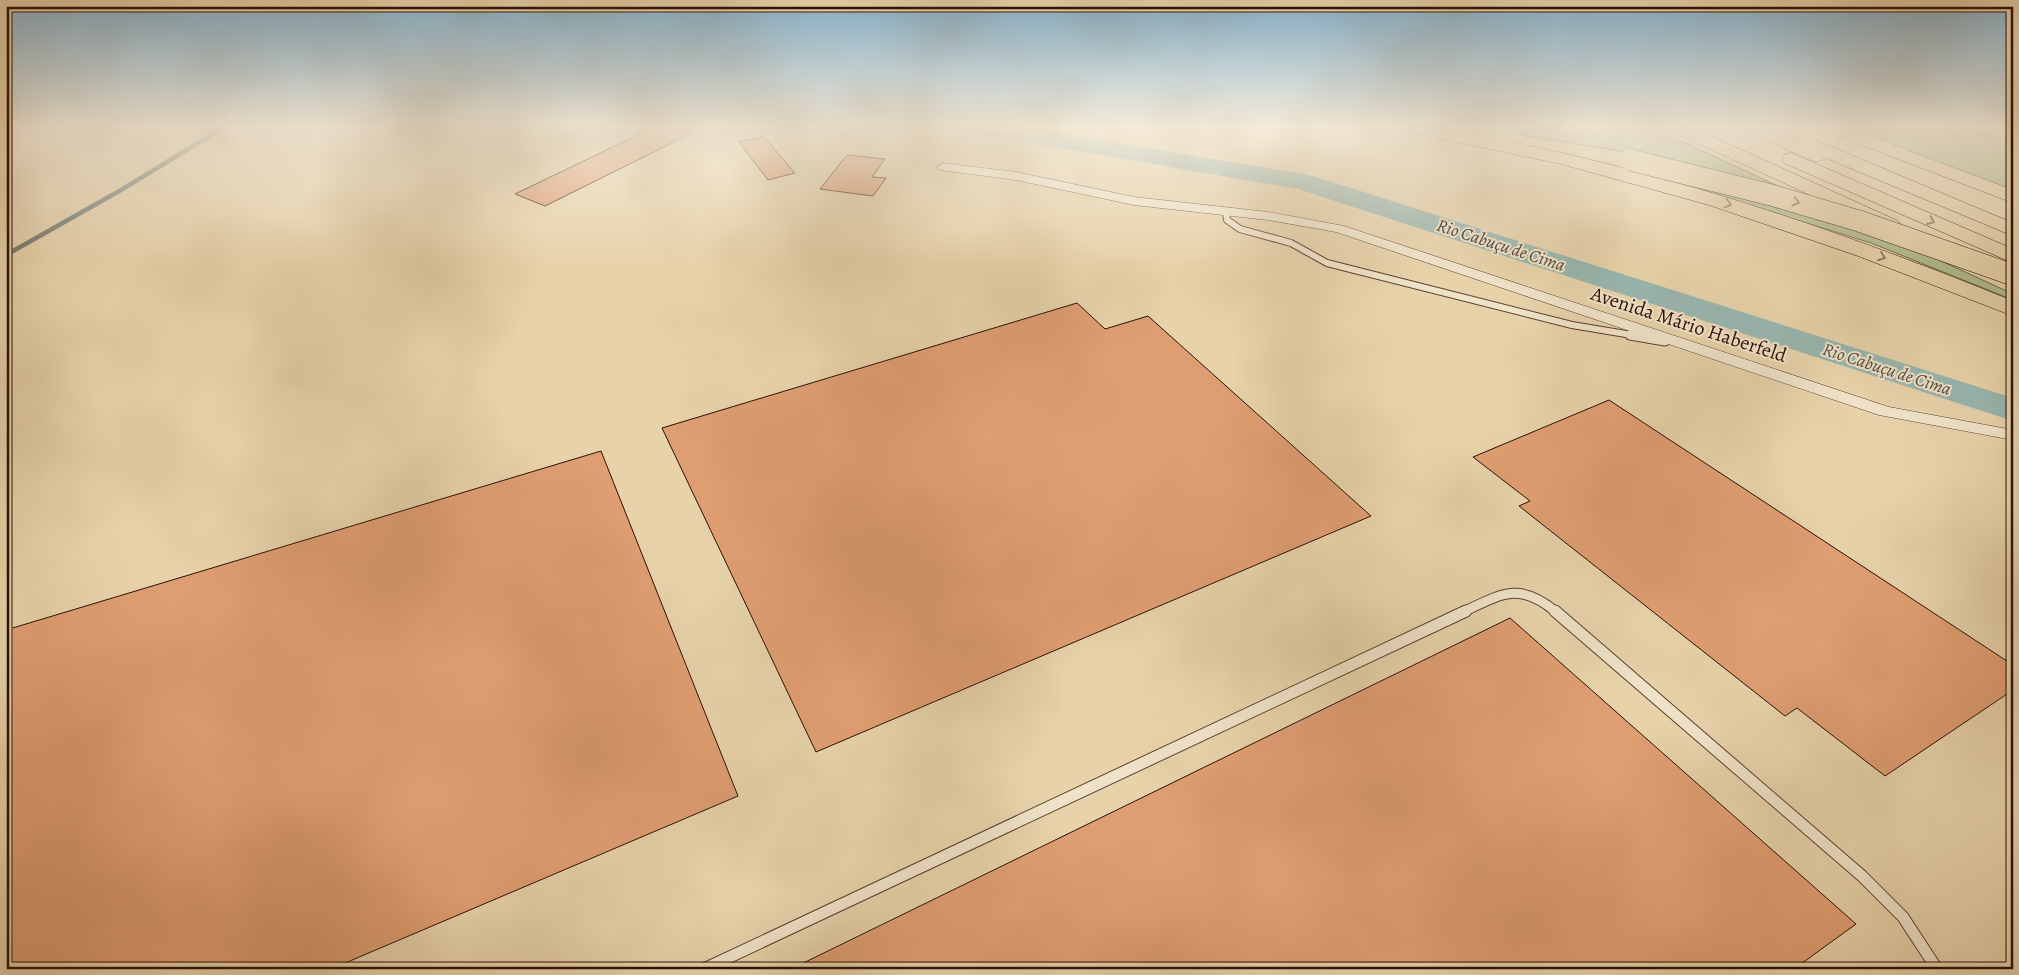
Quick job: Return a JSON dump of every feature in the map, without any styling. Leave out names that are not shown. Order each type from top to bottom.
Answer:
[{"type":"highway","points":[[1621,172],[1728,204],[1900,263],[2013,309]]},
{"type":"highway","points":[[1680,172],[1771,195],[1850,218],[2013,275]]},
{"type":"highway","points":[[1776,172],[2013,281]]},
{"type":"highway","points":[[1830,172],[2013,257]]},
{"type":"highway","points":[[1861,172],[2013,241]]},
{"type":"highway","points":[[1871,172],[2013,230]]},
{"type":"highway","points":[[1919,172],[2013,215]]},
{"type":"highway","points":[[1949,172],[2013,197]]},
{"type":"street","name":"Avenida Mário Haberfeld","points":[[990,172],[1016,176],[1134,201],[1306,222],[1339,230],[1907,417],[1977,427],[2013,435]]},
{"type":"lane","points":[[1226,212],[1227,220],[1240,230],[1287,241],[1309,256],[1327,264],[1572,325],[1683,344]]},
{"type":"lane","points":[[704,969],[1499,595],[1512,591],[1535,596],[1547,604],[1862,876],[1903,917],[1937,969]]},
{"type":"green space","points":[[1655,172],[1749,172],[2013,294],[2013,300],[1871,243],[1658,177]]},
{"type":"green space","points":[[1958,172],[2013,172],[2013,194]]},
{"type":"building","points":[[560,172],[612,172],[545,206],[515,194]]},
{"type":"building","points":[[762,172],[795,173],[768,180]]},
{"type":"building","points":[[833,172],[875,172],[872,177],[886,178],[873,196],[820,189]]},
{"type":"building","points":[[1077,303],[1105,329],[1148,316],[1371,516],[816,752],[662,428]]},
{"type":"building","points":[[1609,400],[2013,665],[2013,690],[1885,776],[1797,708],[1785,716],[1519,506],[1530,501],[1473,457]]},
{"type":"building","points":[[601,451],[738,796],[331,969],[6,969],[6,630]]},
{"type":"building","points":[[1510,618],[1856,924],[1794,969],[791,969]]},
{"type":"waterway","points":[[6,255],[150,172]]},
{"type":"waterway","name":"Rio Cabuçu de Cima","points":[[1247,172],[1303,182],[2013,410]]}]
